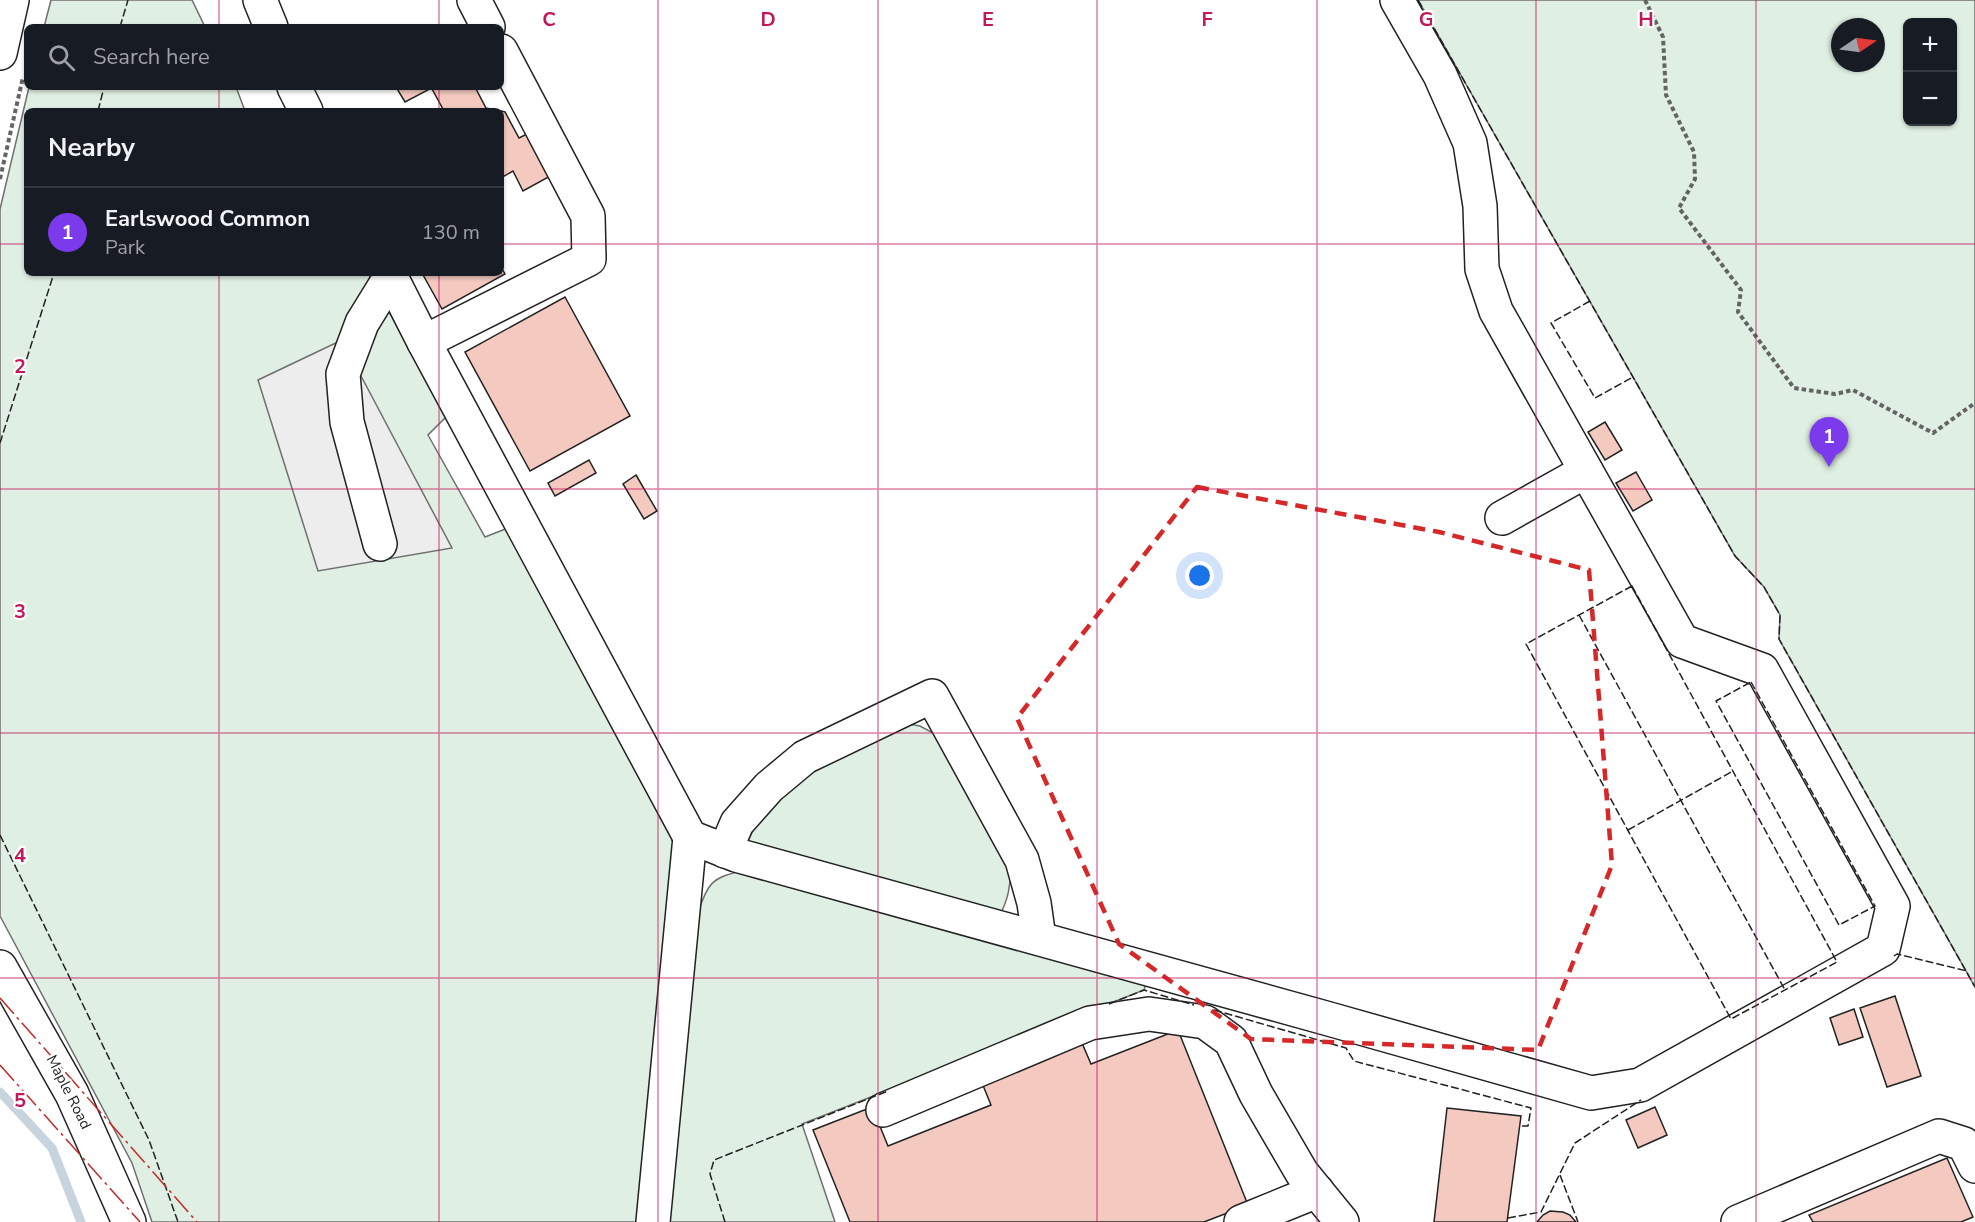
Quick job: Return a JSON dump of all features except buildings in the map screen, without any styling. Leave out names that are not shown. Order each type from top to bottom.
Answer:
[{"type":"street","points":[[12,0],[12,62]]},
{"type":"street","points":[[260,0],[269,24]]},
{"type":"street","points":[[474,0],[486,24]]},
{"type":"street","points":[[690,837],[725,851],[1591,1094],[1640,1085],[1883,949],[1893,906],[1762,670],[1682,641],[1496,311],[1482,269],[1480,206],[1470,143],[1440,75],[1397,0]]},
{"type":"street","points":[[424,342],[589,259],[588,216],[504,57]]},
{"type":"street","points":[[296,90],[304,108]]},
{"type":"street","points":[[380,544],[347,422],[343,374],[362,323],[389,276]]},
{"type":"street","points":[[391,276],[424,342],[690,837],[653,1222]]},
{"type":"street","points":[[1502,518],[1586,471]]},
{"type":"street","points":[[725,851],[737,824],[769,787],[805,757],[932,696],[1022,860],[1035,903],[1039,938]]},
{"type":"street","name":"Maple Road","points":[[0,967],[72,1094],[129,1222]]},
{"type":"street","points":[[883,1110],[1090,1023],[1149,1014],[1205,1022],[1231,1041],[1256,1094],[1302,1173],[1342,1222]]},
{"type":"street","points":[[1738,1222],[1939,1136],[1964,1144],[1975,1166]]},
{"type":"street","points":[[1241,1222],[1317,1191]]},
{"type":"path","points":[[1645,0],[1663,37],[1666,96],[1694,152],[1695,178],[1679,208],[1741,290],[1738,312],[1794,388],[1835,394],[1853,390],[1933,433],[1975,403]]},
{"type":"path","points":[[0,179],[12,62]]},
{"type":"highlighted area","points":[[1197,487],[1439,532],[1589,570],[1612,865],[1538,1050],[1251,1039],[1119,944],[1017,718]]},
{"type":"green space","points":[[51,0],[192,0],[204,24],[45,24]]},
{"type":"green space","points":[[1418,0],[1975,0],[1975,987],[1779,639],[1780,615],[1764,587],[1735,556]]},
{"type":"green space","points":[[28,90],[237,90],[244,108],[24,108]]},
{"type":"green space","points":[[24,108],[24,276],[370,276],[446,417],[428,435],[485,537],[508,528],[675,837],[642,1222],[152,1222],[132,1163],[0,916],[0,209]]},
{"type":"green space","points":[[900,725],[920,726],[935,734],[1010,867],[1008,892],[1000,915],[747,845],[757,824],[771,805],[790,788],[834,759]]},
{"type":"green space","points":[[747,869],[1147,980],[1144,990],[802,1124],[835,1222],[665,1222],[697,915],[705,894],[713,882],[726,875]]},
{"type":"shaded area","points":[[342,340],[452,548],[318,571],[258,380]]},
{"type":"waterway","points":[[0,1092],[52,1148],[81,1222]]},
{"type":"fence","points":[[121,24],[128,0]]},
{"type":"fence","points":[[1418,0],[1735,556],[1764,587],[1780,615],[1779,639],[1975,987]]},
{"type":"fence","points":[[99,108],[103,90]]},
{"type":"fence","points":[[0,443],[53,276]]},
{"type":"fence","points":[[1590,301],[1551,323],[1595,398],[1633,377]]},
{"type":"fence","points":[[1632,586],[1837,962],[1731,1019],[1526,644],[1632,586]]},
{"type":"fence","points":[[1579,615],[1785,990]]},
{"type":"fence","points":[[1751,682],[1875,906],[1839,925],[1716,701],[1751,682]]},
{"type":"fence","points":[[1628,830],[1733,771]]},
{"type":"fence","points":[[0,835],[149,1140],[178,1222]]},
{"type":"fence","points":[[1894,956],[1897,954],[1967,971]]},
{"type":"fence","points":[[1109,1004],[1144,990],[1194,1005]]},
{"type":"fence","points":[[1214,1010],[1346,1048],[1354,1061],[1531,1108],[1528,1126],[1519,1126]]},
{"type":"fence","points":[[725,1222],[710,1174],[714,1160],[888,1091]]},
{"type":"fence","points":[[1508,1218],[1541,1212],[1575,1143],[1641,1100]]},
{"type":"fence","points":[[1560,1175],[1578,1222]]},
{"type":"power","points":[[0,998],[197,1222]]},
{"type":"power","points":[[0,1065],[140,1222]]},
{"type":"place","name":"Earlswood Common","points":[[1829,467]]}]
